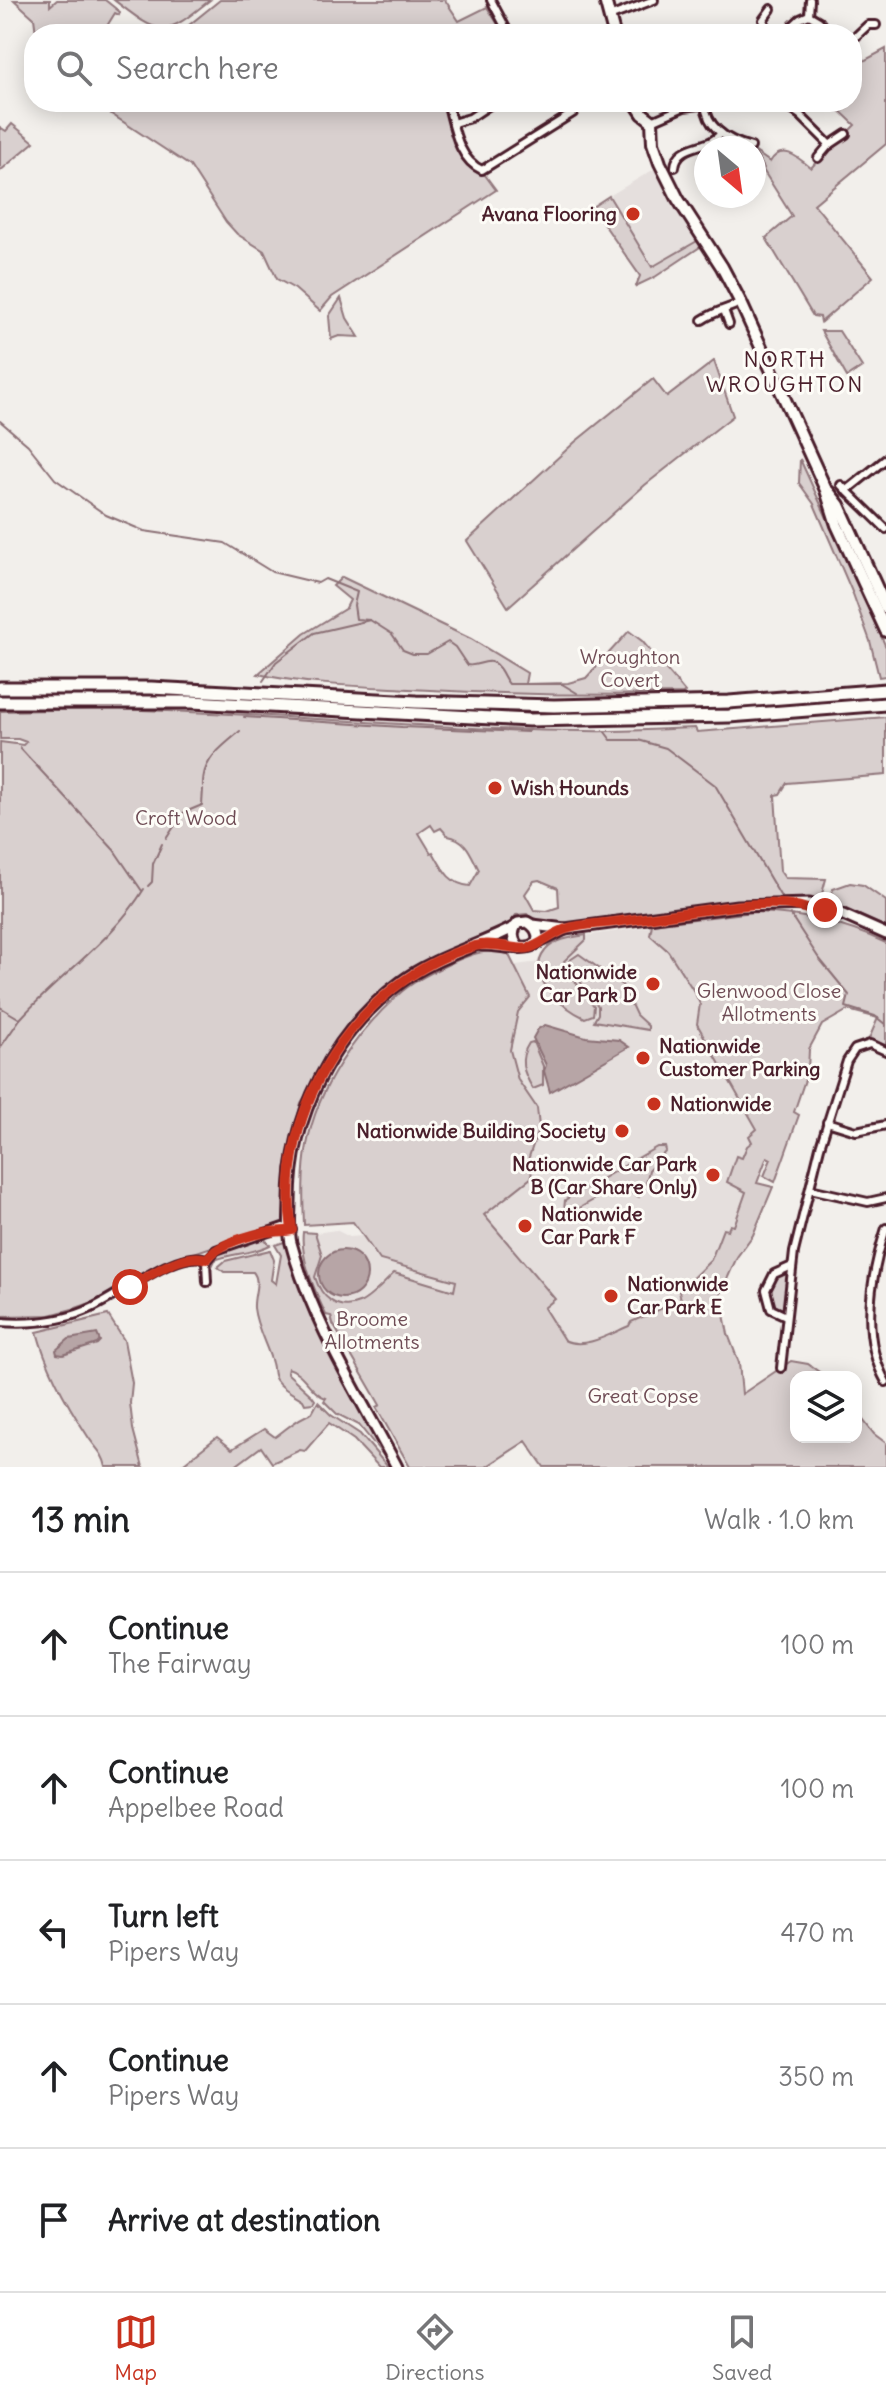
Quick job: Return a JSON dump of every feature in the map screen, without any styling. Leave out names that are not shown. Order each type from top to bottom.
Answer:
[{"type":"highway","points":[[0,688],[210,690],[416,702],[554,706],[729,702],[886,690]]},
{"type":"highway","points":[[0,702],[86,700],[204,703],[529,720],[729,716],[886,704]]},
{"type":"main road","points":[[605,0],[611,24]]},
{"type":"main road","points":[[642,112],[652,121],[655,151],[671,187],[741,303],[841,522],[886,608]]},
{"type":"main road","points":[[841,522],[886,631]]},
{"type":"main road","points":[[397,1467],[315,1309],[290,1239],[290,1195],[299,1132],[314,1091],[334,1054],[371,1008],[399,984],[437,961],[478,945],[522,922],[565,929],[737,906],[816,905],[886,934]]},
{"type":"main road","points":[[533,925],[538,938],[535,944]]},
{"type":"main road","points":[[515,927],[514,940],[520,948]]},
{"type":"main road","points":[[478,945],[529,948],[565,929]]},
{"type":"street","points":[[491,0],[504,24]]},
{"type":"street","points":[[629,0],[633,9]]},
{"type":"street","points":[[609,17],[654,0]]},
{"type":"street","points":[[809,15],[810,0]]},
{"type":"street","points":[[762,24],[759,20],[771,9]]},
{"type":"street","points":[[795,24],[809,15]]},
{"type":"street","points":[[809,15],[821,24]]},
{"type":"street","points":[[862,32],[872,25],[863,19]]},
{"type":"street","points":[[450,112],[459,144],[467,158],[476,168],[485,170],[574,112]]},
{"type":"street","points":[[453,123],[479,112]]},
{"type":"street","points":[[652,121],[673,112]]},
{"type":"street","points":[[707,112],[708,118],[725,136]]},
{"type":"street","points":[[796,112],[830,145]]},
{"type":"street","points":[[673,161],[692,148],[714,142],[721,133]]},
{"type":"street","points":[[818,158],[846,134]]},
{"type":"street","points":[[715,301],[729,324]]},
{"type":"street","points":[[702,320],[741,303]]},
{"type":"street","points":[[886,459],[843,488],[886,529]]},
{"type":"street","points":[[841,522],[863,509]]},
{"type":"street","points":[[781,1368],[792,1266],[827,1122],[851,1055],[866,1044],[886,1051]]},
{"type":"street","points":[[827,1122],[856,1131],[886,1125]]},
{"type":"street","points":[[810,1189],[868,1202],[886,1198]]},
{"type":"street","points":[[207,1282],[207,1259],[216,1250],[283,1227],[292,1230]]},
{"type":"street","points":[[886,1228],[875,1272],[871,1310],[873,1347],[886,1382]]},
{"type":"street","points":[[0,1322],[38,1322],[74,1315],[104,1303],[171,1265],[196,1256],[207,1259]]},
{"type":"street","points":[[786,1316],[771,1309],[766,1290],[774,1274],[792,1266]]},
{"type":"shaded area","points":[[656,168],[699,240],[652,267],[609,196]]},
{"type":"shaded area","points":[[651,926],[666,933],[766,1130],[734,1237],[685,1303],[591,1341],[570,1343],[564,1340],[544,1308],[554,1299],[484,1215],[508,1195],[459,959],[496,951],[509,955],[516,965],[539,962],[544,951],[563,939]]},
{"type":"shaded area","points":[[545,1025],[586,1037],[619,1040],[629,1047],[550,1092],[544,1071],[546,1065],[533,1038],[538,1029]]},
{"type":"shaded area","points":[[336,1230],[350,1237],[362,1236],[376,1257],[384,1262],[456,1280],[455,1291],[394,1273],[360,1303],[336,1304],[323,1296],[315,1277],[322,1255],[315,1233]]},
{"type":"shaded area","points":[[343,1250],[360,1257],[367,1274],[360,1291],[343,1298],[326,1291],[319,1274],[326,1257]]},
{"type":"shaded area","points":[[97,1334],[100,1341],[97,1344],[63,1355],[57,1354],[56,1350],[69,1339]]},
{"type":"green space","points":[[14,0],[50,0],[50,6],[57,0],[105,0],[120,12],[119,15],[115,13],[108,24],[35,24],[34,18]]},
{"type":"green space","points":[[114,0],[210,0],[176,24],[149,24]]},
{"type":"green space","points":[[220,0],[445,0],[459,21],[487,7],[498,24],[190,24]]},
{"type":"green space","points":[[886,49],[886,144],[814,204],[873,277],[821,322],[820,317],[813,316],[766,238],[792,216],[766,175],[766,159],[770,162],[774,156],[784,152],[811,168],[849,136],[847,133],[855,125],[841,112],[862,112],[862,62]]},
{"type":"green space","points":[[108,112],[448,112],[463,156],[476,172],[485,175],[496,190],[332,297],[320,311],[295,289],[277,279],[264,251],[237,234],[226,222],[190,166]]},
{"type":"green space","points":[[12,124],[34,142],[0,171],[0,127],[6,131]]},
{"type":"green space","points":[[609,196],[652,267],[699,240],[703,245],[636,286],[640,276],[592,207]]},
{"type":"green space","points":[[341,298],[347,318],[359,337],[339,336],[331,339],[329,316]]},
{"type":"green space","points":[[821,331],[839,331],[862,367],[847,377]]},
{"type":"green space","points":[[714,361],[733,416],[645,485],[508,607],[467,541],[575,442],[653,379],[667,397]]},
{"type":"green space","points":[[800,459],[886,647],[886,676],[879,677],[853,594],[814,504],[799,483]]},
{"type":"green space","name":"Wroughton Covert","points":[[342,577],[471,639],[527,673],[525,684],[568,683],[586,678],[629,631],[642,641],[685,692],[580,695],[443,691],[314,683],[258,674],[304,634],[346,608],[350,600],[333,586]]},
{"type":"green space","name":"Croft Wood","points":[[104,709],[465,728],[599,731],[695,728],[697,732],[886,717],[886,775],[787,783],[780,794],[775,795],[780,871],[785,878],[826,879],[820,901],[746,900],[586,923],[559,924],[533,921],[527,914],[516,915],[508,926],[447,951],[390,985],[341,1036],[301,1103],[285,1169],[284,1222],[168,1262],[96,1301],[76,1308],[50,1315],[0,1316],[0,742],[23,745],[26,742],[0,739],[0,711]],"holes":[[[431,825],[435,831],[441,828],[468,848],[479,870],[470,886],[452,879],[431,853],[419,833]],[[534,881],[558,888],[559,907],[547,911],[534,910],[525,894]]]},
{"type":"green space","points":[[850,883],[863,885],[886,901],[886,927],[830,902],[833,889]]},
{"type":"green space","points":[[753,912],[788,914],[821,920],[886,943],[886,1046],[877,1041],[868,1041],[878,1018],[848,1010],[822,1025],[809,1049],[808,1071],[794,1112],[799,1115],[775,1182],[764,1176],[771,1159],[767,1157],[757,1183],[773,1187],[753,1235],[737,1257],[720,1295],[728,1334],[739,1363],[742,1394],[791,1361],[808,1364],[818,1371],[790,1371],[790,1443],[862,1443],[862,1419],[886,1443],[886,1467],[544,1467],[526,1441],[486,1467],[410,1467],[331,1316],[326,1315],[306,1264],[303,1232],[315,1233],[322,1255],[315,1277],[321,1291],[337,1304],[344,1306],[363,1301],[394,1273],[454,1291],[456,1281],[380,1260],[353,1222],[304,1225],[307,1145],[320,1103],[353,1044],[404,990],[451,963],[472,955],[495,951],[509,955],[530,997],[518,1012],[510,1050],[518,1080],[537,1108],[539,1127],[529,1157],[532,1177],[484,1215],[555,1299],[544,1308],[564,1340],[580,1343],[597,1340],[681,1300],[679,1291],[711,1260],[723,1229],[734,1226],[746,1192],[727,1182],[736,1156],[742,1158],[752,1142],[749,1136],[757,1129],[697,1024],[700,1004],[695,993],[668,951],[650,935],[652,924]]},
{"type":"green space","points":[[586,935],[586,940],[564,961],[565,968],[594,1006],[593,1015],[585,1018],[557,999],[539,971],[540,961],[549,947],[564,939]]},
{"type":"green space","points":[[579,954],[622,985],[636,1015],[648,1026],[648,1030],[594,1021],[598,1006],[569,966],[570,960]]},
{"type":"green space","points":[[533,1042],[543,1066],[543,1085],[533,1089],[524,1071],[523,1061],[529,1043]]},
{"type":"green space","points":[[657,1147],[665,1147],[666,1151],[649,1170],[639,1197],[631,1193],[628,1186],[620,1185],[567,1215],[564,1211],[565,1200]]},
{"type":"green space","points":[[263,1237],[270,1245],[215,1260],[208,1275],[214,1258],[227,1248]]},
{"type":"green space","points":[[287,1241],[307,1301],[391,1465],[359,1425],[337,1414],[324,1401],[326,1398],[294,1370],[288,1368],[287,1373],[312,1396],[315,1400],[313,1403],[305,1404],[280,1384],[274,1377],[255,1315],[257,1284],[253,1272],[224,1272],[218,1267],[225,1261],[270,1250],[274,1260],[271,1280],[276,1284],[281,1255],[275,1245]]},
{"type":"green space","points":[[786,1271],[789,1275],[786,1308],[781,1312],[772,1306],[770,1290],[773,1281]]},
{"type":"green space","points":[[108,1315],[124,1340],[132,1383],[130,1403],[133,1429],[143,1467],[106,1467],[101,1453],[79,1423],[58,1385],[37,1332]]},
{"type":"green space","points":[[318,1402],[331,1415],[360,1434],[388,1467],[379,1467],[354,1440],[329,1423],[305,1451],[300,1450],[272,1463],[261,1447],[234,1467],[179,1467],[217,1437],[232,1449],[264,1429],[275,1437],[312,1413]]},
{"type":"waterway","points":[[0,421],[28,445],[55,479],[106,515],[144,531],[225,543],[272,572],[318,583],[325,579],[357,592],[354,605],[356,619],[370,620]]},
{"type":"waterway","points":[[263,681],[276,662],[314,633],[370,620],[392,634],[403,650],[413,654],[427,654],[448,642],[467,665],[495,664],[509,684],[562,684],[577,693]]},
{"type":"waterway","points":[[244,717],[528,732]]},
{"type":"waterway","points":[[203,786],[210,761],[240,731]]},
{"type":"waterway","points":[[605,732],[611,740],[638,740],[666,748],[715,785],[781,897]]},
{"type":"waterway","points":[[20,748],[114,850],[142,891]]},
{"type":"waterway","points":[[166,839],[183,813],[202,805],[203,789]]},
{"type":"waterway","points":[[148,886],[152,882],[153,864],[162,844]]},
{"type":"waterway","points":[[0,1007],[20,1019],[102,941],[144,889]]},
{"type":"waterway","points":[[790,914],[818,957],[849,995],[846,1007],[875,1016],[886,1025]]},
{"type":"waterway","points":[[0,1048],[20,1019]]},
{"type":"place","name":"Avana Flooring","points":[[633,214]]},
{"type":"place","name":"Wish Hounds","points":[[495,788]]},
{"type":"place","name":"Nationwide Car Park D","points":[[653,984]]},
{"type":"place","name":"Nationwide Customer Parking","points":[[643,1058]]},
{"type":"place","name":"Nationwide","points":[[654,1104]]},
{"type":"place","name":"Nationwide Building Society","points":[[622,1131]]},
{"type":"place","name":"Nationwide Car Park B (Car Share Only)","points":[[713,1175]]},
{"type":"place","name":"Nationwide Car Park F","points":[[525,1226]]},
{"type":"place","name":"Nationwide Car Park E","points":[[611,1296]]},
{"type":"district","name":"NORTH WROUGHTON","points":[[785,372]]},
{"type":"route","points":[[130,1287],[180,1262],[198,1256],[207,1259],[216,1250],[231,1244],[270,1231],[292,1230],[290,1195],[296,1144],[307,1106],[320,1079],[344,1039],[371,1008],[426,966],[478,945],[529,948],[565,929],[737,906],[797,906],[819,912],[825,910]]},
{"type":"park label","name":"Glenwood Close Allotments","points":[[769,1002]]},
{"type":"park label","name":"Broome Allotments","points":[[372,1330]]},
{"type":"park label","name":"Great Copse","points":[[643,1396]]}]
